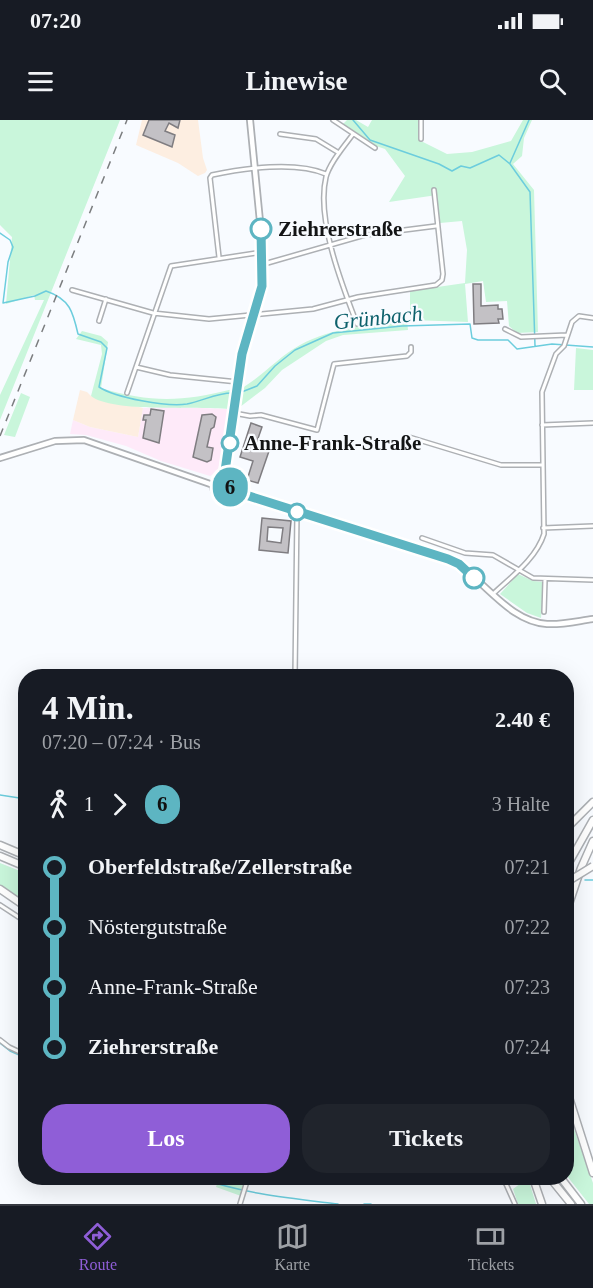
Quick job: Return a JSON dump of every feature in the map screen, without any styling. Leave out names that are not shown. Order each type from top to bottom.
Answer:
[{"type":"highway","points":[[574,821],[593,802]]},
{"type":"highway","points":[[574,854],[593,820]]},
{"type":"highway","points":[[574,889],[593,841]]},
{"type":"highway","points":[[0,845],[18,853]]},
{"type":"highway","points":[[0,856],[18,864]]},
{"type":"highway","points":[[574,878],[593,866]]},
{"type":"highway","points":[[0,889],[18,901]]},
{"type":"highway","points":[[574,1114],[593,1173]]},
{"type":"highway","points":[[535,1185],[542,1204]]},
{"type":"highway","points":[[556,1185],[571,1204]]},
{"type":"highway","points":[[566,1185],[581,1204]]},
{"type":"main road","points":[[224,478],[242,354],[262,286],[264,264],[250,120]]},
{"type":"main road","points":[[0,458],[55,441],[84,440],[213,485]]},
{"type":"main road","points":[[224,478],[217,479],[213,485],[214,491],[220,495],[230,490],[448,559],[466,570],[515,612],[535,622],[555,624],[593,619]]},
{"type":"main road","points":[[224,478],[229,483],[230,490]]},
{"type":"street","points":[[333,120],[375,148]]},
{"type":"street","points":[[421,120],[421,140]]},
{"type":"street","points":[[280,134],[316,140],[339,153]]},
{"type":"street","points":[[353,134],[327,174],[325,199],[331,244],[357,324]]},
{"type":"street","points":[[219,257],[210,178],[215,174],[292,167],[327,174]]},
{"type":"street","points":[[72,290],[153,313],[209,319],[313,309],[348,300],[440,284],[443,274],[436,226],[434,190]]},
{"type":"street","points":[[264,264],[364,235],[436,226]]},
{"type":"street","points":[[127,393],[171,266],[263,252]]},
{"type":"street","points":[[99,321],[106,299]]},
{"type":"street","points":[[493,594],[539,547],[543,528],[544,383],[574,319],[579,316],[593,318]]},
{"type":"street","points":[[505,329],[515,335],[567,335]]},
{"type":"street","points":[[234,414],[261,415],[316,430],[334,364],[407,356],[411,352],[411,347]]},
{"type":"street","points":[[136,367],[179,376],[238,382]]},
{"type":"street","points":[[542,425],[593,423]]},
{"type":"street","points":[[409,437],[501,465],[543,465]]},
{"type":"street","points":[[295,669],[297,512]]},
{"type":"street","points":[[543,528],[593,526]]},
{"type":"street","points":[[422,538],[465,553],[493,555],[529,577],[546,580],[593,580]]},
{"type":"street","points":[[544,612],[546,580]]},
{"type":"street","points":[[0,905],[18,917]]},
{"type":"street","points":[[0,1040],[18,1051]]},
{"type":"street","points":[[240,1204],[246,1185]]},
{"type":"street","points":[[506,1185],[515,1204]]},
{"type":"shaded area","points":[[142,120],[198,120],[203,158],[207,170],[205,173],[198,176],[178,163],[136,145]]},
{"type":"shaded area","points":[[80,390],[91,396],[143,408],[138,437],[90,427],[73,420]]},
{"type":"shaded area","points":[[143,408],[229,409],[218,471],[210,476],[161,461],[126,446],[86,435],[70,434],[73,420],[90,427],[138,437]]},
{"type":"green space","points":[[0,120],[120,120],[0,420],[0,395],[44,300],[35,300],[34,295],[6,304],[12,237],[0,225]]},
{"type":"green space","points":[[347,120],[356,120],[368,127],[372,120],[418,120],[419,140],[447,154],[472,152],[511,141],[523,120],[532,120],[524,138],[522,156],[513,164],[534,190],[538,332],[517,333],[509,326],[507,301],[486,302],[483,281],[465,284],[468,322],[410,320],[410,291],[465,283],[467,250],[462,221],[440,223],[437,195],[389,202],[405,176],[385,149],[373,145],[342,125]]},
{"type":"green space","points":[[407,321],[408,330],[343,335],[326,341],[282,370],[265,388],[240,407],[240,389],[300,345],[325,334]]},
{"type":"green space","points":[[82,331],[101,336],[108,342],[101,388],[136,396],[167,399],[233,389],[229,409],[136,407],[117,405],[91,396],[102,354],[101,345],[76,339]]},
{"type":"green space","points":[[576,348],[593,350],[593,390],[574,390]]},
{"type":"green space","points":[[21,393],[30,397],[15,437],[4,435]]},
{"type":"green space","points":[[518,574],[533,581],[544,582],[541,618],[527,613],[500,594]]},
{"type":"green space","points":[[0,863],[18,870],[18,899],[0,885]]},
{"type":"green space","points":[[574,1129],[593,1183],[593,1204],[589,1204],[574,1185]]},
{"type":"green space","points":[[217,1185],[245,1185],[241,1196],[216,1187]]},
{"type":"green space","points":[[518,1185],[530,1185],[536,1204],[518,1204],[513,1189]]},
{"type":"building","points":[[149,120],[180,120],[178,128],[169,123],[165,131],[175,135],[172,147],[143,135]]},
{"type":"building","points":[[473,284],[481,284],[481,306],[498,305],[498,309],[502,309],[503,319],[498,319],[499,323],[474,324]]},
{"type":"building","points":[[151,409],[164,411],[159,443],[143,438],[146,420],[143,420],[144,415],[150,415]]},
{"type":"building","points":[[212,414],[216,417],[207,447],[213,448],[211,460],[207,462],[193,457],[202,415]]},
{"type":"building","points":[[251,423],[262,427],[255,447],[269,451],[258,483],[247,480],[253,461],[240,457]]},
{"type":"building","points":[[262,518],[291,521],[288,553],[259,550]],"holes":[[[268,527],[283,528],[281,543],[267,541]]]},
{"type":"waterway","points":[[353,120],[370,140],[439,164],[452,171],[461,166],[470,168],[499,155],[510,164],[530,192],[535,346]]},
{"type":"waterway","points":[[510,163],[529,120]]},
{"type":"waterway","name":"Grünbach","points":[[0,233],[10,240],[13,247],[8,262],[3,303],[35,296],[46,291],[65,302],[72,313],[78,334],[101,342],[107,348],[99,387],[117,395],[142,401],[178,405],[234,393]]},
{"type":"waterway","name":"Grünbach","points":[[239,393],[257,386],[275,366],[295,350],[333,333],[402,326],[470,324],[472,338],[508,340],[517,349],[552,344],[593,347]]},
{"type":"waterway","points":[[0,795],[18,798]]},
{"type":"waterway","points":[[585,880],[593,880]]},
{"type":"waterway","points":[[0,1043],[18,1054]]},
{"type":"waterway","points":[[224,1185],[250,1192],[338,1204]]},
{"type":"waterway","points":[[364,1204],[371,1204]]},
{"type":"railway","points":[[0,436],[127,120]]},
{"type":"bus line","name":"6","points":[[261,229],[262,286],[242,354],[236,391],[224,478],[229,483],[230,490],[448,559],[459,564],[474,578]]},
{"type":"place","name":"Ziehrerstraße","points":[[261,229]]},
{"type":"place","name":"Anne-Frank-Straße","points":[[230,443]]}]
